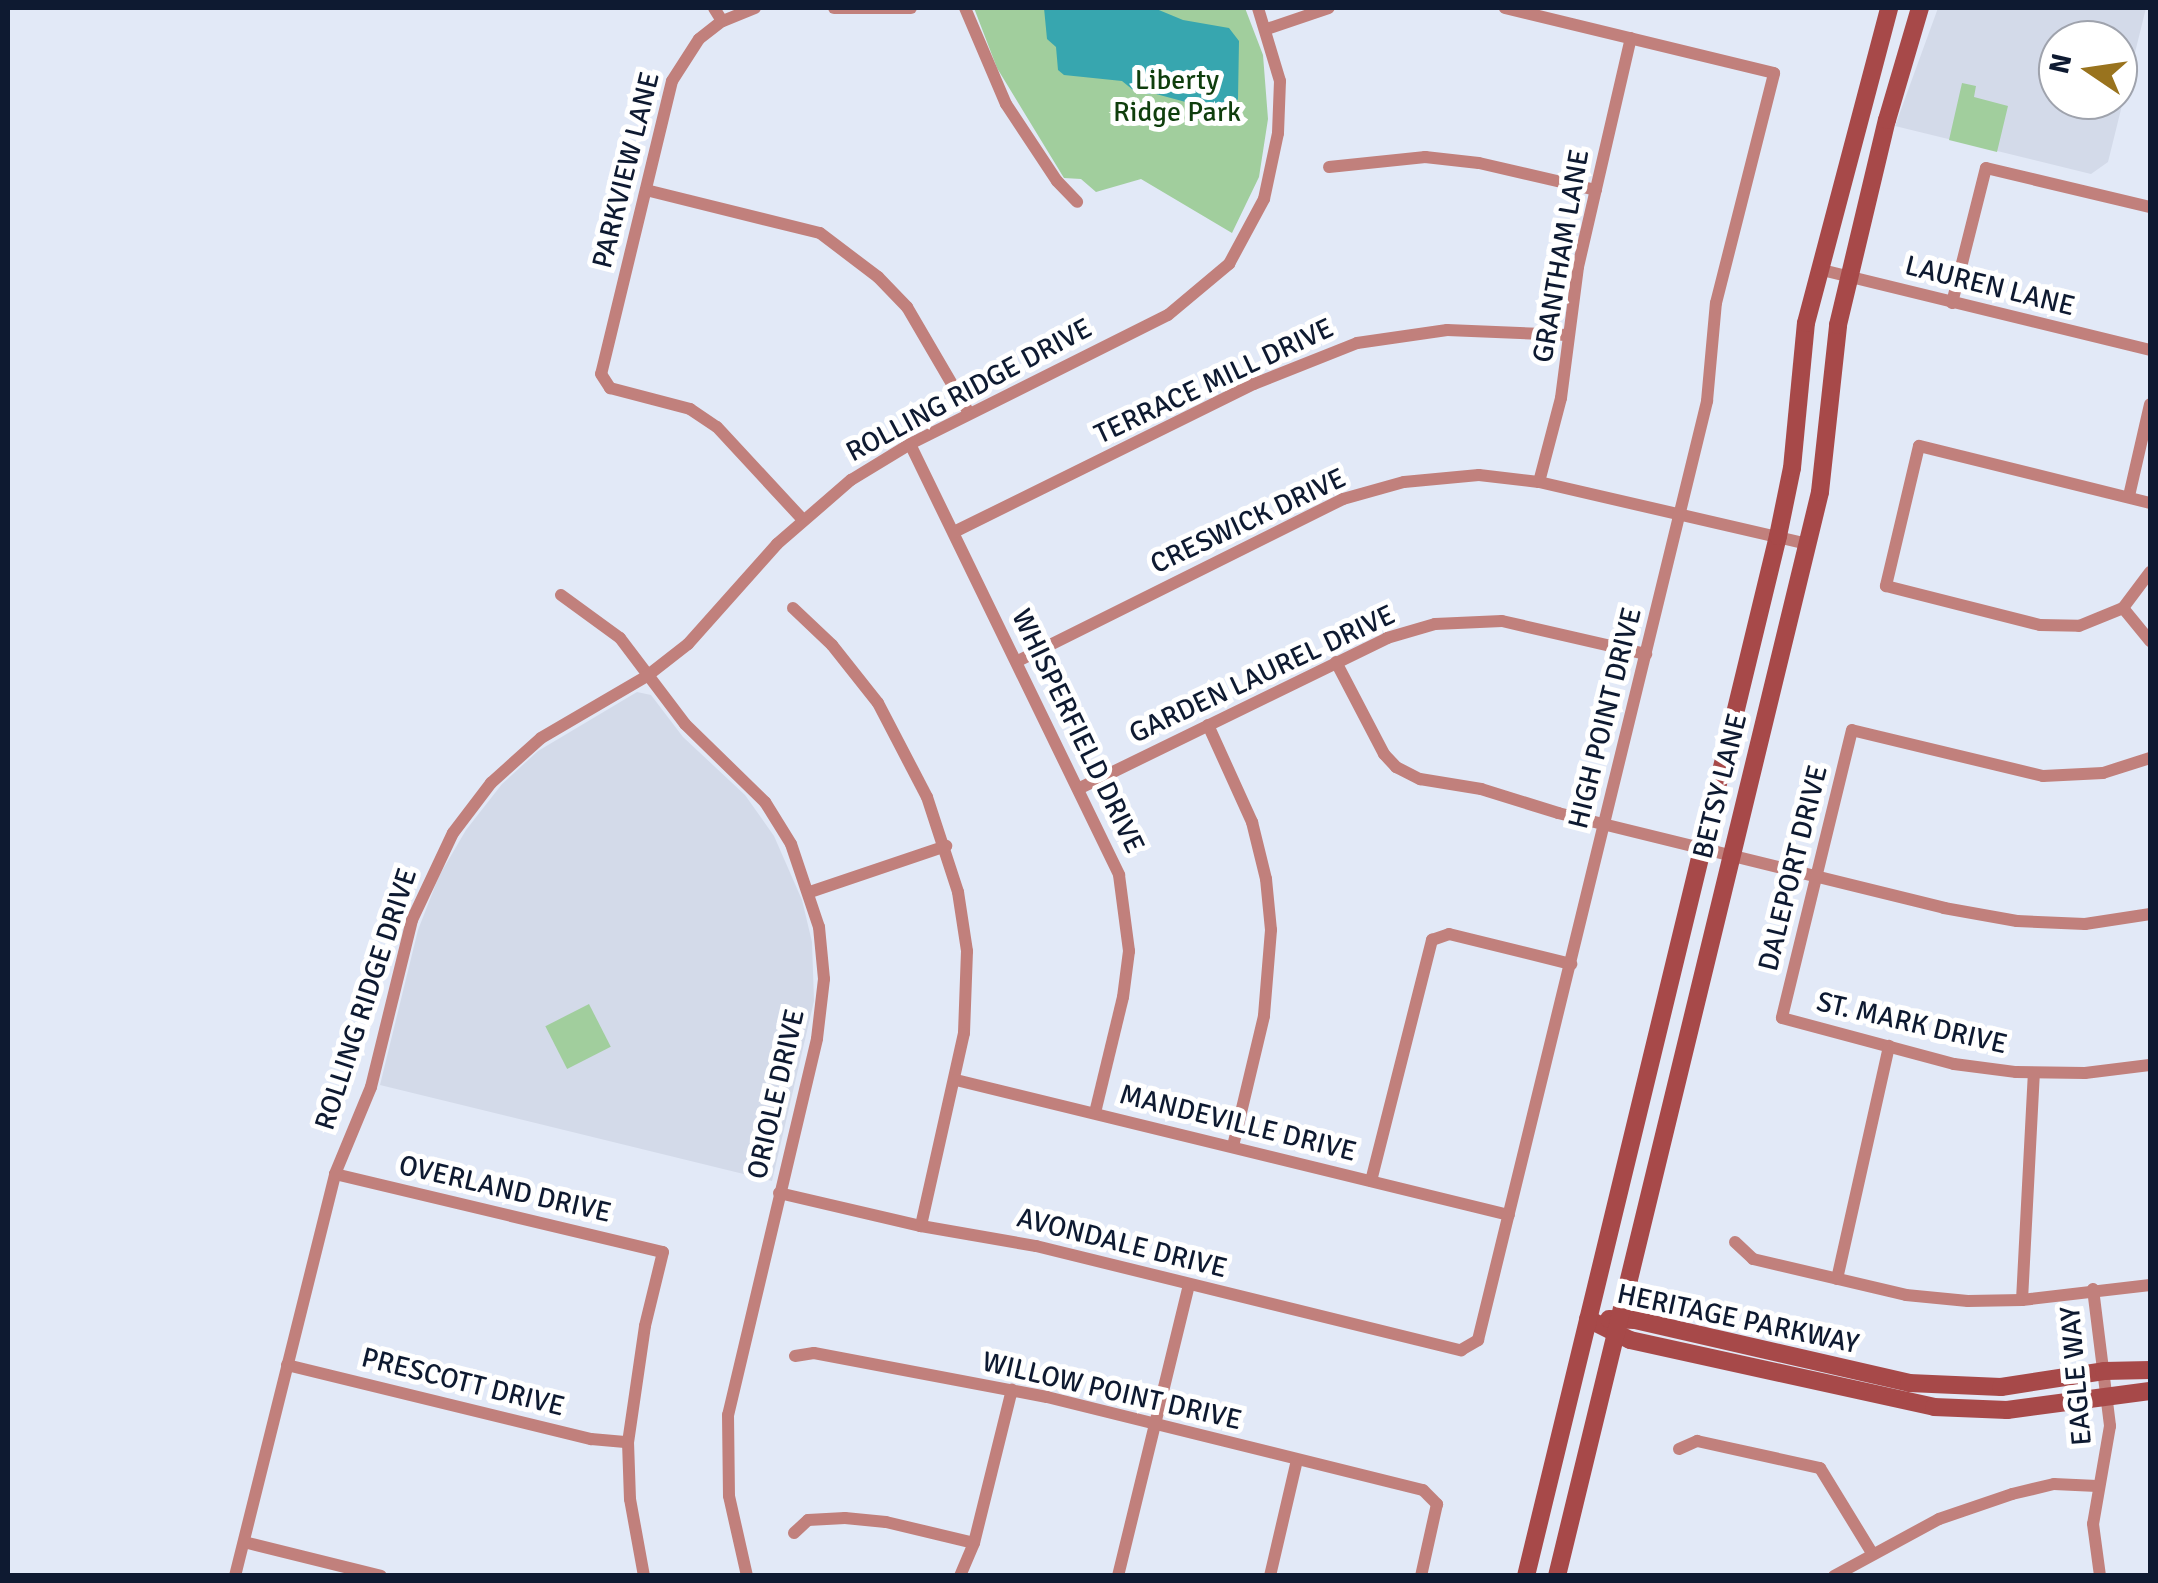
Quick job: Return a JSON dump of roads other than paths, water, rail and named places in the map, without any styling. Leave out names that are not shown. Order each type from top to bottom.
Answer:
[{"type":"main road","name":"BETSY LANE","points":[[1526,1576],[1778,536],[1792,468],[1806,323],[1889,8]]},
{"type":"main road","name":"BETSY LANE","points":[[1557,1576],[1808,544],[1820,492],[1832,370],[1848,277],[1920,8]]},
{"type":"main road","points":[[1870,72],[1900,80]]},
{"type":"main road","points":[[1639,1112],[1668,1118]]},
{"type":"main road","name":"HERITAGE PARKWAY","points":[[1588,1318],[1909,1382],[2001,1387],[2104,1371],[2150,1370]]},
{"type":"main road","name":"HERITAGE PARKWAY","points":[[1618,1326],[1630,1340],[1934,1406],[2006,1410],[2150,1390]]},
{"type":"street","points":[[714,8],[722,21]]},
{"type":"street","name":"PARKVIEW LANE","points":[[755,8],[722,21],[698,39],[680,62],[666,98],[603,362],[603,383],[701,415],[738,448],[802,520]]},
{"type":"street","points":[[834,8],[911,8]]},
{"type":"street","points":[[965,8],[1006,104],[1057,181],[1077,202]]},
{"type":"street","name":"ROLLING RIDGE DRIVE","points":[[235,1576],[335,1174],[370,1087],[412,920],[453,833],[490,784],[541,738],[647,676],[710,623],[802,520],[851,480],[910,444],[1168,315],[1229,264],[1264,199],[1278,133],[1280,81],[1258,8]]},
{"type":"street","points":[[1267,29],[1329,8]]},
{"type":"street","points":[[1505,8],[1631,38]]},
{"type":"street","name":"HIGH POINT DRIVE","points":[[1451,1348],[1467,1350],[1478,1340],[1707,401],[1716,303],[1774,74],[1631,38]]},
{"type":"street","name":"GRANTHAM LANE","points":[[1539,482],[1562,398],[1568,334],[1631,38]]},
{"type":"street","points":[[1329,167],[1425,157],[1478,163],[1596,190]]},
{"type":"street","points":[[1952,302],[1986,168],[2150,207]]},
{"type":"street","points":[[646,190],[820,233],[878,277],[906,307],[969,414]]},
{"type":"street","name":"LAUREN LANE","points":[[1818,270],[2150,350]]},
{"type":"street","name":"TERRACE MILL DRIVE","points":[[954,532],[1254,384],[1357,343],[1447,330],[1568,334]]},
{"type":"street","points":[[2128,496],[2150,404]]},
{"type":"street","name":"WHISPERFIELD DRIVE","points":[[910,444],[1114,860],[1129,936],[1123,997],[1095,1113]]},
{"type":"street","points":[[2150,503],[1919,446],[1886,586],[2040,625],[2080,626],[2123,608],[2150,572]]},
{"type":"street","name":"CRESWICK DRIVE","points":[[1018,662],[1343,499],[1404,482],[1460,477],[1539,482],[1808,544]]},
{"type":"street","name":"ORIOLE DRIVE","points":[[561,595],[608,626],[684,724],[764,802],[791,844],[810,892],[822,953],[822,1009],[728,1414],[729,1496],[747,1576]]},
{"type":"street","points":[[793,608],[832,645],[878,703],[927,797],[946,846],[967,950],[966,1020],[956,1080],[921,1226]]},
{"type":"street","points":[[2123,608],[2150,641]]},
{"type":"street","name":"GARDEN LAUREL DRIVE","points":[[1080,788],[1336,662],[1410,630],[1476,619],[1532,626],[1646,654]]},
{"type":"street","points":[[1336,662],[1373,738],[1407,774],[1481,789],[1605,825],[1820,874],[1944,908],[2017,921],[2085,924],[2150,914]]},
{"type":"street","points":[[1208,725],[1252,822],[1270,916],[1264,1016],[1233,1146]]},
{"type":"street","name":"DALEPORT DRIVE","points":[[1782,1018],[1852,730],[2043,776],[2103,773],[2150,758]]},
{"type":"street","points":[[810,892],[946,846]]},
{"type":"street","points":[[1370,1181],[1429,944],[1436,935],[1456,936],[1570,964]]},
{"type":"street","name":"ST. MARK DRIVE","points":[[1782,1018],[1954,1064],[2086,1073],[2150,1065]]},
{"type":"street","points":[[1836,1279],[1888,1046]]},
{"type":"street","points":[[2022,1300],[2034,1072]]},
{"type":"street","name":"MANDEVILLE DRIVE","points":[[956,1080],[1508,1215]]},
{"type":"street","name":"OVERLAND DRIVE","points":[[335,1174],[663,1252],[645,1326],[628,1442]]},
{"type":"street","name":"AVONDALE DRIVE","points":[[779,1194],[921,1226],[1036,1246],[1451,1348]]},
{"type":"street","points":[[1735,1242],[1753,1259],[1906,1296],[2022,1300],[2150,1285]]},
{"type":"street","points":[[1118,1576],[1188,1285]]},
{"type":"street","name":"EAGLE WAY","points":[[2094,1289],[2107,1394],[2108,1460],[2097,1486],[2093,1524],[2100,1576]]},
{"type":"street","name":"WILLOW POINT DRIVE","points":[[794,1356],[814,1353],[914,1375],[1012,1390],[1430,1493],[1436,1504],[1421,1576]]},
{"type":"street","name":"PRESCOTT DRIVE","points":[[288,1365],[590,1439],[628,1442]]},
{"type":"street","points":[[960,1576],[974,1544],[1012,1390]]},
{"type":"street","points":[[1679,1449],[1697,1441],[1820,1468],[1872,1553]]},
{"type":"street","points":[[628,1442],[630,1499],[644,1576]]},
{"type":"street","points":[[1270,1576],[1297,1460]]},
{"type":"street","points":[[1834,1576],[1939,1519],[2012,1494],[2054,1484],[2097,1486]]},
{"type":"street","points":[[794,1533],[808,1520],[864,1519],[974,1544]]},
{"type":"street","points":[[244,1542],[382,1576]]},
{"type":"water","points":[[1044,8],[1154,8],[1183,20],[1229,28],[1239,41],[1238,99],[1233,108],[1219,111],[1156,94],[1138,94],[1122,81],[1064,75],[1058,70],[1056,47],[1047,39]]},
{"type":"park label","name":"Liberty Ridge Park","points":[[1177,96]]}]
